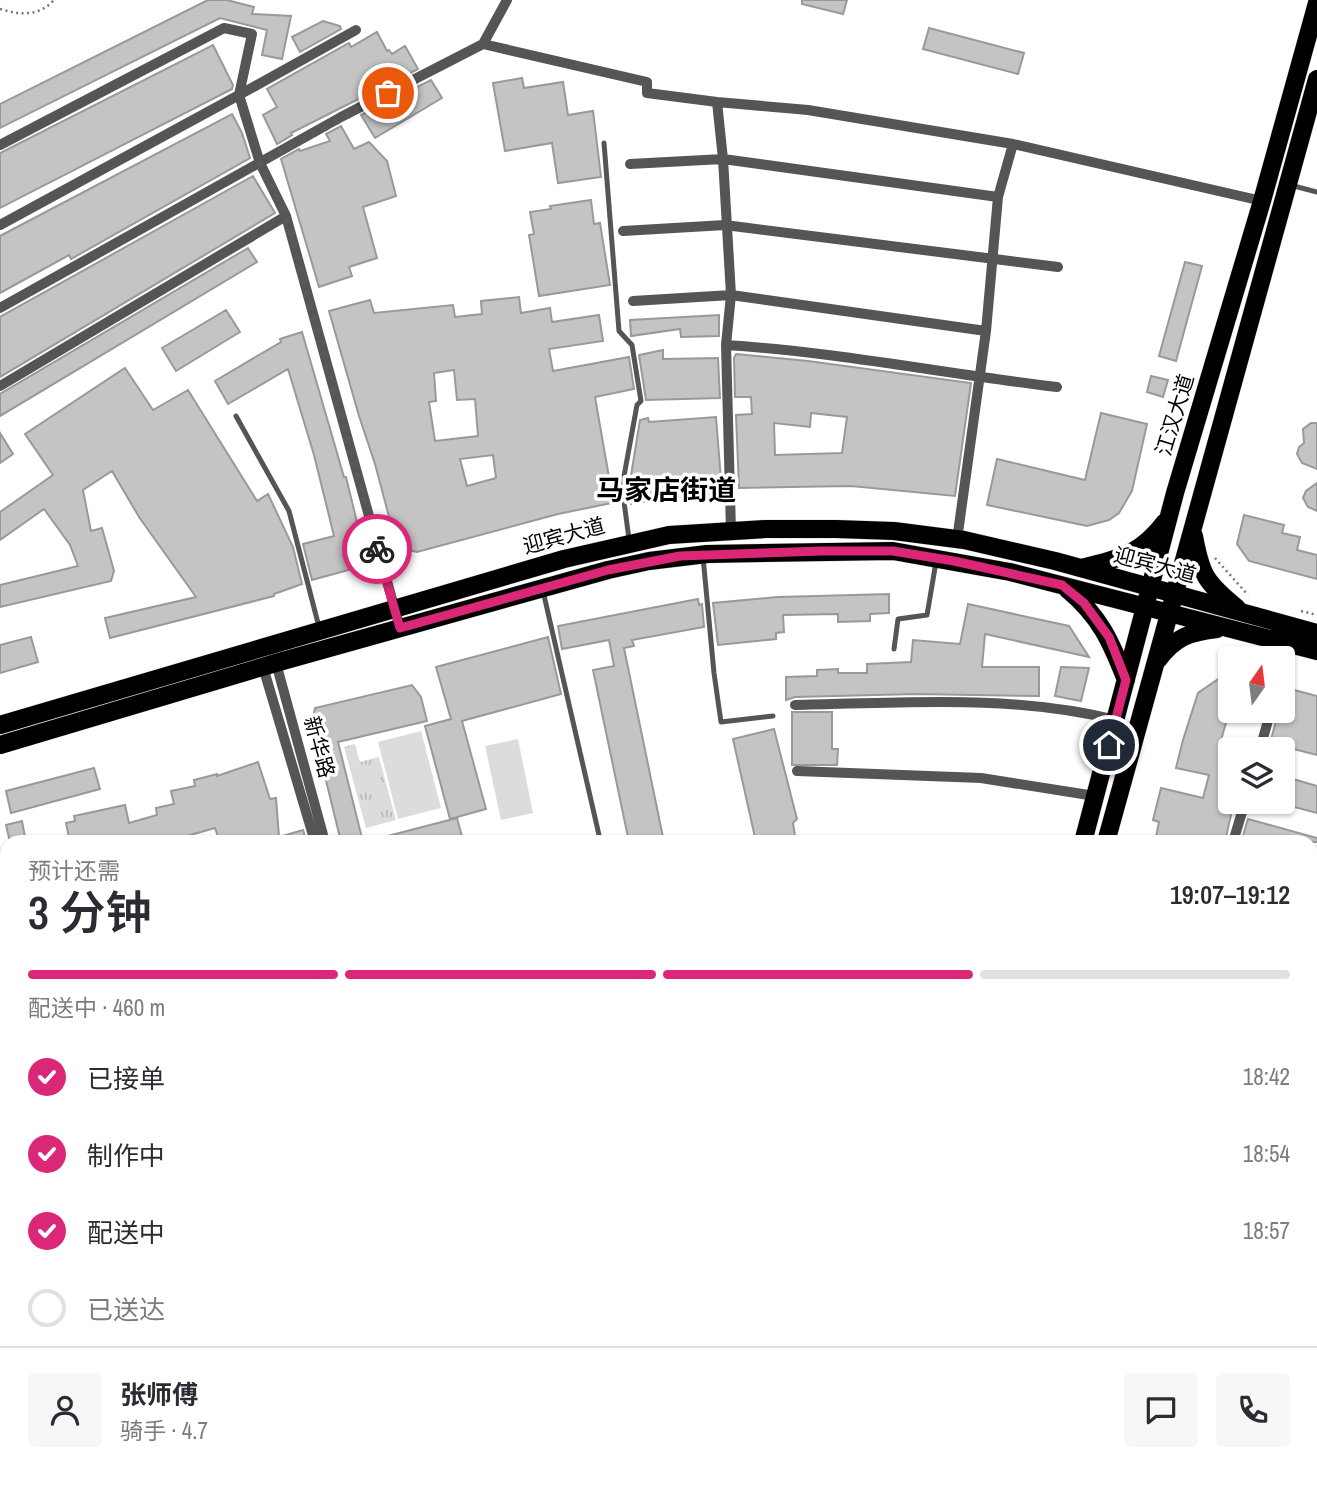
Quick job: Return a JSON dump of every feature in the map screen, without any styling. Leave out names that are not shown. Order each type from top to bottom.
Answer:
[{"type":"main road","name":"江汉大道","points":[[1085,835],[1169,516],[1317,3]]},
{"type":"main road","points":[[1108,835],[1317,79]]},
{"type":"main road","points":[[1082,568],[1124,558],[1152,540],[1169,516]]},
{"type":"main road","name":"迎宾大道","points":[[0,725],[395,608],[629,542],[668,535],[836,529],[894,531],[957,540],[1082,568],[1175,594],[1246,605],[1317,633]]},
{"type":"main road","points":[[1193,530],[1199,563],[1213,589],[1246,605]]},
{"type":"main road","name":"迎宾大道","points":[[0,745],[542,588],[627,565],[702,554],[893,551],[1062,585],[1317,651]]},
{"type":"main road","points":[[1062,585],[1084,603],[1109,637],[1126,680]]},
{"type":"main road","points":[[1156,662],[1169,645],[1194,631],[1229,628]]},
{"type":"street","points":[[0,308],[341,117],[483,44],[507,0]]},
{"type":"street","points":[[0,145],[224,28],[252,34],[239,95],[260,163],[286,216],[400,628]]},
{"type":"street","points":[[0,225],[356,30]]},
{"type":"street","points":[[483,44],[647,82],[648,93],[808,110],[1013,144],[1262,201]]},
{"type":"street","points":[[717,102],[731,295],[726,345],[731,531]]},
{"type":"street","points":[[957,540],[986,331],[998,197],[1013,144]]},
{"type":"street","points":[[631,164],[723,159],[998,197]]},
{"type":"street","points":[[0,386],[286,216]]},
{"type":"street","points":[[623,231],[726,225],[1058,267]]},
{"type":"street","points":[[633,301],[731,295],[986,331]]},
{"type":"street","points":[[726,345],[794,349],[980,378],[1057,387]]},
{"type":"street","name":"新华路","points":[[270,665],[314,835]]},
{"type":"street","name":"新华路","points":[[270,665],[323,835]]},
{"type":"street","points":[[796,705],[962,702],[1067,709],[1116,720]]},
{"type":"street","points":[[797,771],[982,778],[1095,796]]},
{"type":"street","points":[[1235,835],[1241,814]]},
{"type":"lane","points":[[604,143],[619,331],[632,345],[641,401],[637,405],[622,487],[629,542]]},
{"type":"lane","points":[[1288,185],[1317,192]]},
{"type":"lane","points":[[236,416],[289,511],[319,630]]},
{"type":"lane","points":[[702,554],[721,722],[774,716]]},
{"type":"lane","points":[[894,649],[898,619],[927,615],[936,558]]},
{"type":"lane","points":[[542,588],[599,835]]},
{"type":"path","points":[[0,9],[20,15],[39,12],[54,0]]},
{"type":"path","points":[[1208,550],[1246,605]]},
{"type":"path","points":[[1290,608],[1317,615]]},
{"type":"green space","points":[[421,731],[441,808],[398,819],[378,742]]},
{"type":"green space","points":[[518,739],[533,813],[501,820],[485,746]]},
{"type":"green space","points":[[355,744],[360,762],[379,757],[396,820],[366,828],[344,747]]},
{"type":"building","points":[[208,0],[227,0],[254,7],[252,14],[291,16],[282,59],[262,55],[267,30],[220,18],[0,128],[0,104]]},
{"type":"building","points":[[802,0],[847,0],[843,14],[802,4]]},
{"type":"building","points":[[323,21],[340,26],[341,29],[300,52],[292,37]]},
{"type":"building","points":[[929,28],[1024,53],[1018,74],[923,49]]},
{"type":"building","points":[[377,32],[387,51],[392,54],[405,46],[418,69],[291,133],[292,135],[277,144],[263,115],[277,107],[267,89],[349,43],[351,47]]},
{"type":"building","points":[[213,45],[233,85],[232,89],[0,208],[0,153]]},
{"type":"building","points":[[522,78],[524,88],[563,82],[568,115],[593,111],[601,177],[558,183],[552,143],[505,151],[493,83]]},
{"type":"building","points":[[431,80],[442,98],[375,138],[361,115]]},
{"type":"building","points":[[232,114],[250,158],[71,259],[69,255],[0,293],[0,236]]},
{"type":"building","points":[[341,126],[354,149],[369,142],[387,161],[396,196],[363,207],[377,258],[349,267],[352,276],[319,287],[281,159],[299,149],[300,151],[330,141],[326,134]]},
{"type":"building","points":[[253,176],[275,213],[0,377],[0,317]]},
{"type":"building","points":[[591,200],[594,224],[600,223],[610,285],[539,296],[529,235],[534,234],[530,212]]},
{"type":"building","points":[[248,248],[257,262],[0,416],[0,394]]},
{"type":"building","points":[[1185,262],[1202,266],[1176,361],[1159,356]]},
{"type":"building","points":[[519,297],[521,313],[550,308],[552,322],[599,315],[603,341],[549,349],[553,371],[629,357],[634,389],[595,397],[610,483],[613,483],[617,502],[558,514],[417,552],[409,550],[398,541],[392,528],[329,311],[370,300],[374,313],[453,305],[455,317],[482,314],[481,301]],"holes":[[[454,370],[457,400],[475,399],[478,436],[435,441],[429,402],[436,401],[434,373]],[[493,455],[496,478],[467,486],[460,459]]]},
{"type":"building","points":[[226,310],[240,332],[176,371],[162,348]]},
{"type":"building","points":[[719,315],[719,336],[681,337],[680,329],[631,336],[630,320]]},
{"type":"building","points":[[302,332],[346,477],[364,551],[355,553],[359,567],[312,580],[303,544],[334,536],[314,455],[288,369],[228,404],[215,381],[281,342],[280,339]]},
{"type":"building","points":[[663,350],[663,359],[718,358],[720,398],[646,400],[639,355]]},
{"type":"building","points":[[736,354],[808,361],[971,383],[955,496],[851,486],[739,488],[736,415],[752,414],[751,397],[735,397]],"holes":[[[811,413],[847,417],[842,453],[775,455],[774,423],[810,427]]]},
{"type":"building","points":[[125,368],[153,410],[188,390],[257,501],[268,494],[293,547],[302,584],[274,596],[110,638],[105,618],[196,597],[139,517],[112,471],[83,490],[91,531],[102,528],[114,571],[111,581],[0,607],[0,585],[78,566],[70,545],[44,509],[0,540],[0,512],[53,475],[25,434]]},
{"type":"building","points":[[1151,376],[1168,380],[1163,397],[1147,392]]},
{"type":"building","points":[[1101,413],[1147,424],[1132,491],[1119,513],[1109,520],[1087,526],[987,505],[997,459],[1085,480]]},
{"type":"building","points":[[716,417],[722,493],[631,504],[628,494],[640,420],[648,418],[649,422]]},
{"type":"building","points":[[1311,423],[1317,423],[1317,469],[1302,463],[1297,454],[1304,443],[1303,429]]},
{"type":"building","points":[[0,433],[13,454],[0,463]]},
{"type":"building","points":[[1317,483],[1317,511],[1308,507],[1303,498],[1306,491]]},
{"type":"building","points":[[1244,515],[1284,525],[1282,533],[1300,537],[1297,550],[1317,555],[1317,579],[1249,561],[1237,544]]},
{"type":"building","points":[[889,594],[889,613],[870,614],[870,621],[838,622],[838,614],[783,615],[784,632],[776,633],[776,639],[718,645],[713,603],[778,597]]},
{"type":"building","points":[[698,599],[699,605],[702,604],[704,627],[632,640],[634,646],[624,648],[663,835],[628,835],[593,670],[614,666],[609,640],[562,649],[558,626]]},
{"type":"building","points":[[968,604],[1069,626],[1089,657],[985,634],[982,667],[1039,667],[1039,696],[916,694],[795,697],[786,700],[786,677],[817,676],[817,670],[838,669],[838,673],[867,673],[867,664],[911,662],[913,640],[960,644]]},
{"type":"building","points":[[31,637],[38,662],[0,673],[0,645]]},
{"type":"building","points":[[548,637],[561,694],[462,721],[486,809],[450,819],[425,726],[451,719],[436,667]]},
{"type":"building","points":[[1061,667],[1089,668],[1081,701],[1055,696]]},
{"type":"building","points":[[1218,679],[1218,723],[1226,723],[1222,737],[1218,737],[1218,814],[1231,814],[1226,835],[1156,835],[1159,822],[1153,820],[1161,788],[1203,798],[1209,775],[1176,768],[1198,693]]},
{"type":"building","points":[[412,685],[421,697],[427,721],[338,742],[361,835],[339,835],[312,723],[315,708]]},
{"type":"building","points":[[1295,690],[1317,696],[1317,755],[1295,749],[1295,737],[1272,737],[1275,723],[1295,723]]},
{"type":"building","points":[[792,712],[832,712],[832,749],[838,749],[837,765],[792,765]]},
{"type":"building","points":[[774,729],[797,819],[793,823],[795,835],[754,835],[733,739]]},
{"type":"building","points":[[258,762],[270,799],[276,798],[279,835],[218,835],[215,828],[190,835],[69,835],[66,823],[75,821],[74,816],[125,805],[129,823],[157,815],[156,808],[174,804],[171,791],[195,786],[194,780],[217,776]]},
{"type":"building","points":[[94,768],[100,789],[11,813],[6,791]]},
{"type":"building","points":[[1295,780],[1317,786],[1317,813],[1295,807]]},
{"type":"building","points":[[457,818],[462,835],[392,835]]},
{"type":"building","points":[[1248,819],[1306,835],[1243,835]]},
{"type":"building","points":[[22,821],[25,835],[8,835],[6,825]]},
{"type":"building","points":[[303,830],[305,835],[286,835]]},
{"type":"way so far","points":[[377,549],[286,216],[260,163],[388,93]]},
{"type":"district","name":"马家店街道","points":[[666,490]]},
{"type":"route","points":[[377,549],[400,628],[627,565],[707,554],[893,551],[1010,572],[1062,585],[1084,603],[1109,637],[1126,680],[1109,745]]}]
